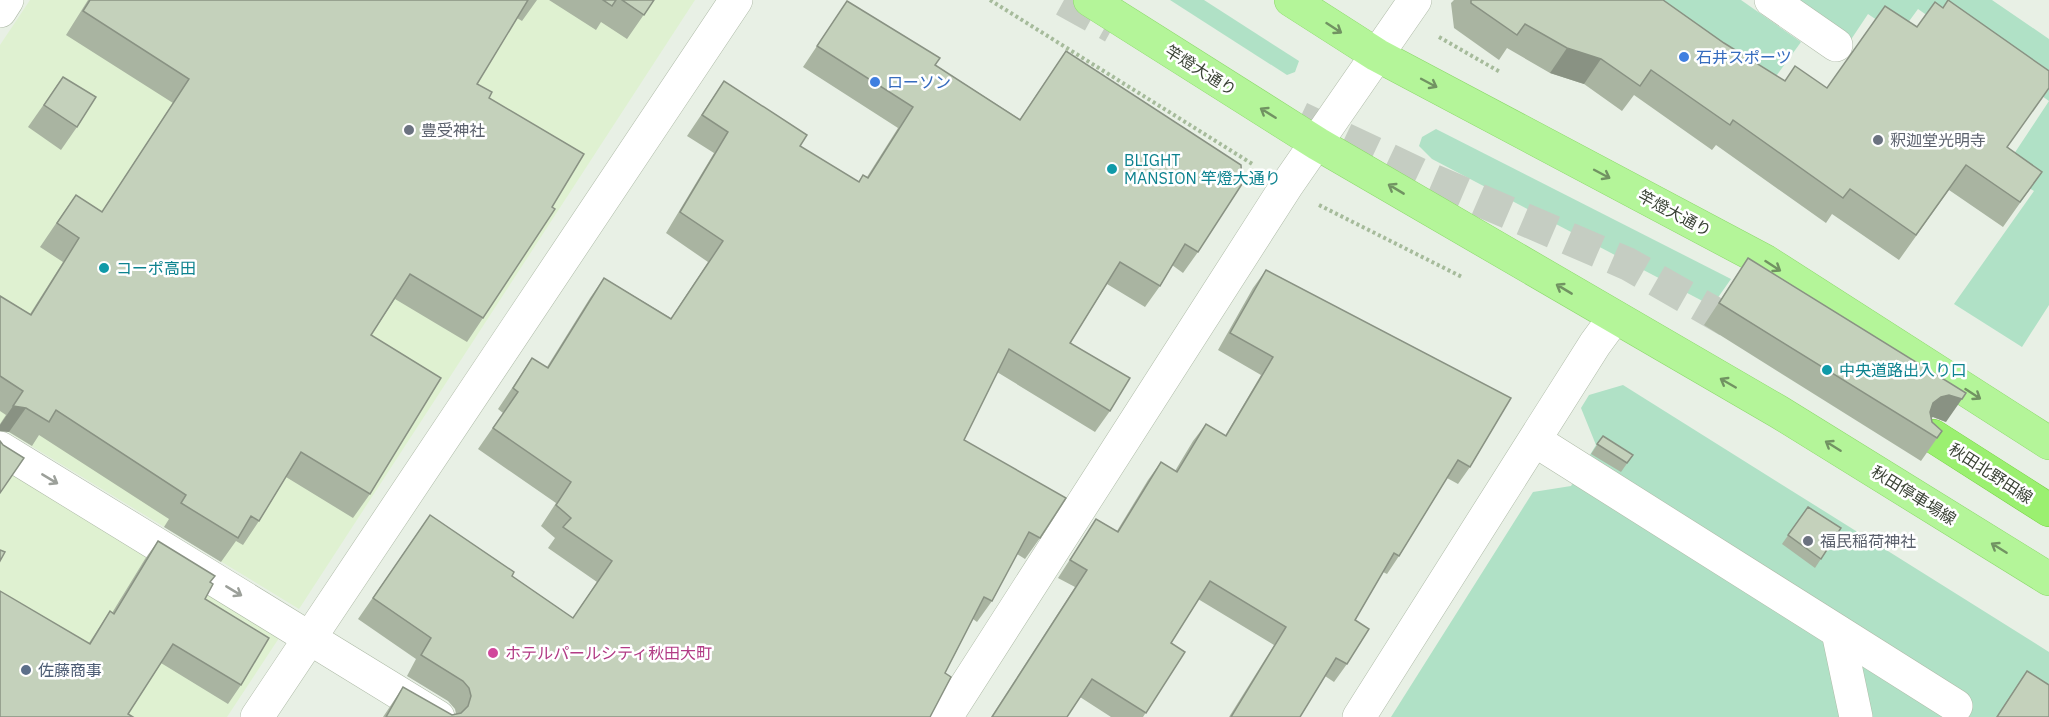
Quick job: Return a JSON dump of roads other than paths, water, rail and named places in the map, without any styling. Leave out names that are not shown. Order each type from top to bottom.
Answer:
[{"type":"highway","name":"秋田北野田線","points":[[1933,436],[2049,510]]},
{"type":"main road","name":"竿燈大通り","points":[[1090,0],[1318,144],[1779,412]]},
{"type":"main road","name":"竿燈大通り","points":[[1291,0],[1377,56],[1765,261],[2049,443]]},
{"type":"main road","name":"秋田停車場線","points":[[1779,412],[2049,579]]},
{"type":"street","points":[[0,11],[7,0]]},
{"type":"street","points":[[257,717],[736,0]]},
{"type":"street","points":[[946,717],[1287,185],[1318,144],[1415,0]]},
{"type":"street","points":[[1771,0],[1836,45]]},
{"type":"street","points":[[1359,717],[1536,441],[1595,344],[1614,318]]},
{"type":"street","points":[[1536,441],[1956,706]]},
{"type":"street","points":[[0,448],[438,717]]},
{"type":"street","points":[[1838,632],[1856,717]]},
{"type":"tunnel","points":[[1064,0],[1113,27]]},
{"type":"tunnel","points":[[1300,118],[1423,176],[1628,264],[1751,334]]},
{"type":"place","name":"石井スポーツ","points":[[1684,57]]},
{"type":"place","name":"ローソン","points":[[875,82]]},
{"type":"place","name":"豊受神社","points":[[409,130]]},
{"type":"place","name":"釈迦堂光明寺","points":[[1878,140]]},
{"type":"place","name":"BLIGHT MANSION 竿燈大通り","points":[[1112,169]]},
{"type":"place","name":"コーポ高田","points":[[104,268]]},
{"type":"place","name":"中央道路出入り口","points":[[1827,370]]},
{"type":"place","name":"福民稲荷神社","points":[[1808,541]]},
{"type":"place","name":"ホテルパールシティ秋田大町","points":[[493,653]]},
{"type":"place","name":"佐藤商事","points":[[26,670]]}]
